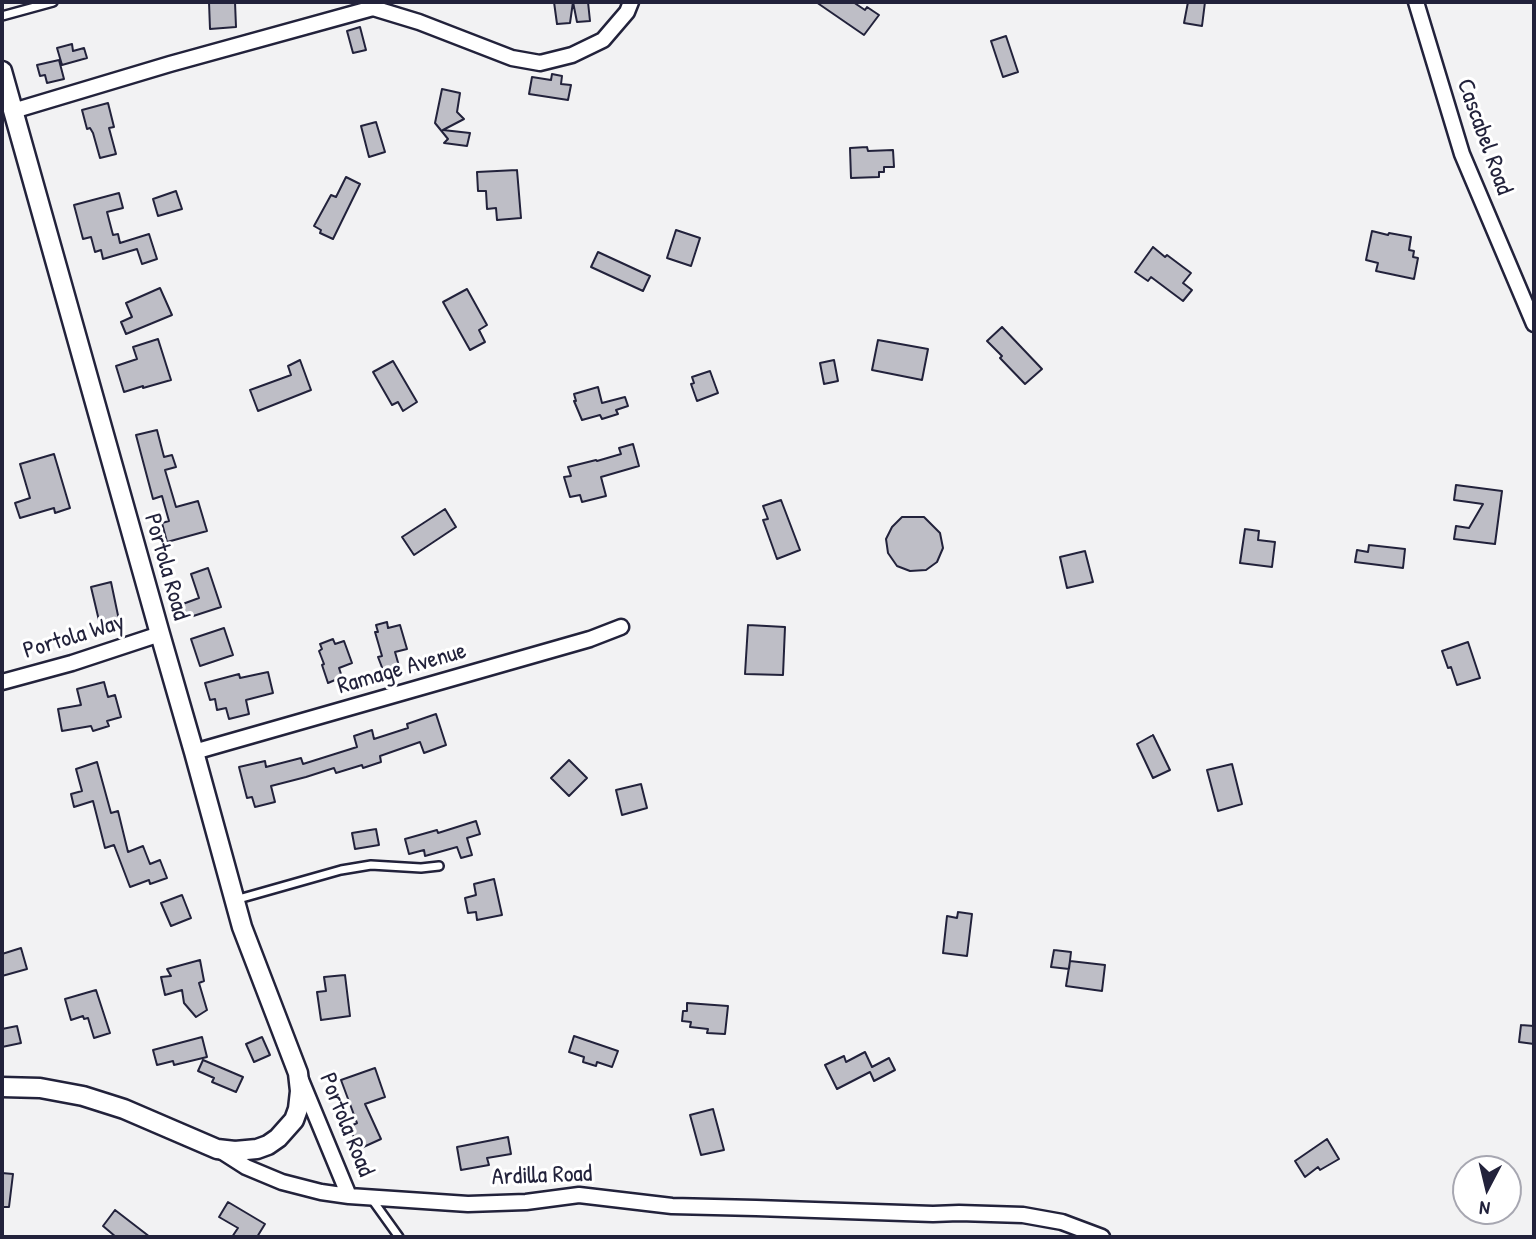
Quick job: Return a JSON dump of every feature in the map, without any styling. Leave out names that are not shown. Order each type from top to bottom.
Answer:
[{"type":"street","points":[[13,111],[373,8],[419,22],[512,58],[540,63],[572,55],[603,40],[627,12],[631,2]]},
{"type":"street","name":"Cascabel Road","points":[[1416,2],[1462,154],[1534,324]]},
{"type":"street","name":"Portola Road","points":[[2,71],[242,928],[349,1196]]},
{"type":"street","name":"Ramage Avenue","points":[[194,752],[590,639],[621,627]]},
{"type":"street","name":"Portola Way","points":[[2,682],[72,663],[160,634]]},
{"type":"street","name":"Portola Road","points":[[216,1149],[257,1149],[278,1138],[294,1120],[298,1110],[298,1073]]},
{"type":"street","name":"Ardilla Road","points":[[2,1087],[68,1092],[96,1100],[124,1109],[216,1149],[246,1167],[282,1182],[349,1196],[468,1204],[526,1202],[579,1195],[671,1206],[1023,1215],[1062,1222],[1102,1237]]},
{"type":"lane","points":[[2,16],[53,2]]},
{"type":"lane","points":[[234,901],[371,864],[421,868],[439,866]]},
{"type":"lane","points":[[370,1198],[399,1237]]},
{"type":"building","points":[[209,2],[235,2],[236,27],[210,29]]},
{"type":"building","points":[[554,2],[573,2],[570,23],[557,24]]},
{"type":"building","points":[[573,2],[588,2],[590,21],[577,22]]},
{"type":"building","points":[[816,2],[853,2],[879,15],[864,35]]},
{"type":"building","points":[[1188,2],[1205,2],[1202,26],[1184,23]]},
{"type":"building","points":[[360,27],[366,50],[353,53],[347,31]]},
{"type":"building","points":[[1006,36],[1018,72],[1003,77],[991,41]]},
{"type":"building","points":[[72,44],[73,51],[84,48],[87,58],[62,65],[57,48]]},
{"type":"building","points":[[59,60],[64,79],[47,83],[45,75],[40,76],[37,65]]},
{"type":"building","points":[[552,74],[562,76],[561,84],[571,85],[568,100],[529,94],[532,77],[551,80]]},
{"type":"building","points":[[442,89],[460,93],[457,112],[464,119],[443,130],[470,133],[467,146],[444,143],[448,139],[435,123]]},
{"type":"building","points":[[108,103],[114,127],[109,128],[116,154],[100,158],[93,133],[90,128],[87,129],[82,110]]},
{"type":"building","points":[[376,122],[385,152],[369,157],[361,126]]},
{"type":"building","points":[[867,147],[868,151],[893,150],[894,167],[884,167],[884,172],[879,172],[879,177],[851,178],[850,148]]},
{"type":"building","points":[[517,170],[521,218],[497,220],[496,208],[487,209],[486,191],[478,191],[477,172]]},
{"type":"building","points":[[346,177],[360,184],[333,239],[320,233],[321,230],[314,226],[331,195],[336,197]]},
{"type":"building","points":[[176,191],[182,209],[158,216],[153,199]]},
{"type":"building","points":[[119,193],[123,208],[107,212],[113,235],[118,234],[120,243],[149,234],[157,259],[142,264],[137,249],[103,259],[101,250],[95,252],[91,237],[83,239],[74,205]]},
{"type":"building","points":[[676,230],[700,238],[691,266],[667,258]]},
{"type":"building","points":[[1372,231],[1411,237],[1409,250],[1414,251],[1413,257],[1418,258],[1414,279],[1376,271],[1378,263],[1366,260]]},
{"type":"building","points":[[1153,247],[1191,273],[1183,283],[1192,290],[1183,301],[1151,277],[1148,281],[1135,272]]},
{"type":"building","points":[[598,252],[650,276],[643,291],[591,267]]},
{"type":"building","points":[[160,288],[172,315],[126,334],[121,322],[132,317],[126,303]]},
{"type":"building","points":[[467,289],[487,325],[479,330],[485,342],[470,350],[443,302]]},
{"type":"building","points":[[1002,327],[1042,369],[1025,384],[987,341]]},
{"type":"building","points":[[158,339],[171,380],[124,392],[116,366],[137,359],[133,347]]},
{"type":"building","points":[[878,340],[928,349],[922,380],[872,370]]},
{"type":"building","points":[[300,360],[311,390],[258,411],[250,390],[291,375],[288,366]]},
{"type":"building","points":[[834,360],[838,381],[824,384],[820,363]]},
{"type":"building","points":[[393,361],[417,402],[403,411],[398,402],[392,405],[373,372]]},
{"type":"building","points":[[710,371],[718,393],[697,401],[691,384],[694,383],[692,377]]},
{"type":"building","points":[[598,387],[602,403],[625,397],[628,406],[616,410],[618,414],[602,419],[600,415],[582,420],[574,394]]},
{"type":"building","points":[[157,430],[164,457],[172,455],[176,467],[165,470],[176,507],[198,501],[207,531],[167,542],[162,523],[169,521],[162,496],[153,499],[136,435]]},
{"type":"building","points":[[633,444],[639,466],[601,477],[606,496],[582,502],[580,495],[570,497],[564,477],[571,476],[568,467],[621,454],[619,448]]},
{"type":"building","points":[[54,454],[70,508],[55,513],[54,508],[20,518],[15,503],[30,498],[20,464]]},
{"type":"building","points":[[1456,485],[1502,491],[1495,544],[1454,539],[1456,526],[1469,528],[1483,504],[1454,500]]},
{"type":"building","points":[[781,500],[800,550],[777,559],[763,520],[768,519],[763,506]]},
{"type":"building","points":[[445,509],[456,527],[414,555],[402,537]]},
{"type":"building","points":[[902,517],[924,517],[940,533],[943,548],[937,562],[926,570],[910,571],[897,566],[888,553],[886,539],[892,527]]},
{"type":"building","points":[[1245,529],[1259,531],[1258,540],[1275,542],[1272,567],[1240,563]]},
{"type":"building","points":[[1369,545],[1405,549],[1403,568],[1355,562],[1357,550],[1368,552]]},
{"type":"building","points":[[1085,551],[1093,582],[1067,588],[1060,557]]},
{"type":"building","points":[[208,568],[221,607],[184,619],[180,605],[199,598],[191,574]]},
{"type":"building","points":[[111,582],[120,625],[101,629],[91,587]]},
{"type":"building","points":[[387,622],[388,628],[400,625],[407,649],[395,652],[399,666],[383,670],[378,657],[382,656],[375,632],[378,632],[376,625]]},
{"type":"building","points":[[748,625],[785,627],[783,675],[745,674]]},
{"type":"building","points":[[224,628],[233,655],[200,666],[191,639]]},
{"type":"building","points":[[333,639],[335,644],[344,641],[352,663],[339,668],[342,677],[328,683],[319,651],[322,649],[320,644]]},
{"type":"building","points":[[1468,642],[1480,678],[1457,685],[1442,651]]},
{"type":"building","points":[[268,672],[273,693],[246,700],[249,714],[229,719],[226,708],[217,710],[215,699],[210,700],[205,683],[239,674],[240,678]]},
{"type":"building","points":[[104,682],[108,697],[115,695],[121,717],[107,721],[109,726],[93,731],[91,726],[62,731],[58,709],[81,705],[77,689]]},
{"type":"building","points":[[436,714],[446,745],[424,753],[420,742],[380,756],[381,762],[363,768],[362,765],[336,773],[334,768],[271,786],[275,802],[255,807],[252,797],[247,798],[239,767],[265,761],[266,767],[301,758],[303,764],[357,747],[354,736],[372,730],[374,739],[408,728],[407,724]]},
{"type":"building","points":[[1153,735],[1170,770],[1153,778],[1137,744]]},
{"type":"building","points":[[569,760],[587,778],[569,796],[551,778]]},
{"type":"building","points":[[97,762],[111,813],[118,811],[128,852],[143,846],[150,864],[160,860],[167,878],[150,884],[149,880],[130,887],[114,845],[105,848],[93,801],[74,807],[71,794],[82,791],[76,769]]},
{"type":"building","points":[[1232,764],[1242,804],[1218,811],[1207,770]]},
{"type":"building","points":[[641,784],[647,808],[622,815],[616,790]]},
{"type":"building","points":[[476,821],[480,834],[467,838],[472,855],[461,858],[457,847],[425,856],[424,850],[409,854],[405,839],[437,830],[438,833]]},
{"type":"building","points":[[376,829],[379,845],[355,849],[352,833]]},
{"type":"building","points":[[494,879],[502,915],[477,920],[476,912],[468,913],[465,898],[476,895],[474,884]]},
{"type":"building","points":[[182,895],[191,918],[171,926],[161,903]]},
{"type":"building","points":[[958,912],[972,914],[967,956],[943,953],[947,916],[957,918]]},
{"type":"building","points":[[21,948],[27,969],[2,976],[2,954]]},
{"type":"building","points":[[1054,950],[1071,952],[1069,969],[1051,967]]},
{"type":"building","points":[[200,960],[204,981],[199,983],[207,1010],[196,1017],[184,1003],[182,990],[165,995],[161,977],[171,976],[167,969]]},
{"type":"building","points":[[1070,961],[1105,965],[1102,991],[1066,986]]},
{"type":"building","points":[[345,975],[350,1016],[321,1020],[317,992],[326,991],[324,977]]},
{"type":"building","points":[[96,990],[110,1033],[94,1038],[88,1018],[84,1019],[83,1016],[71,1020],[65,999]]},
{"type":"building","points":[[687,1003],[728,1006],[725,1034],[707,1033],[708,1029],[690,1027],[691,1022],[682,1021],[683,1011],[687,1011]]},
{"type":"building","points":[[1521,1025],[1534,1026],[1534,1044],[1519,1042]]},
{"type":"building","points":[[17,1026],[21,1043],[2,1047],[2,1029]]},
{"type":"building","points":[[574,1036],[618,1051],[612,1067],[597,1062],[596,1066],[583,1062],[584,1057],[569,1052]]},
{"type":"building","points":[[202,1037],[207,1057],[174,1065],[173,1061],[157,1065],[153,1050]]},
{"type":"building","points":[[262,1037],[270,1055],[254,1062],[246,1044]]},
{"type":"building","points":[[865,1052],[872,1067],[889,1058],[895,1070],[874,1081],[870,1072],[837,1089],[825,1065],[844,1056],[846,1062]]},
{"type":"building","points":[[203,1060],[243,1077],[236,1092],[212,1082],[214,1078],[198,1071]]},
{"type":"building","points":[[375,1068],[385,1097],[365,1104],[381,1139],[359,1149],[349,1127],[357,1123],[341,1080]]},
{"type":"building","points":[[713,1109],[724,1150],[701,1155],[690,1115]]},
{"type":"building","points":[[508,1137],[511,1154],[487,1158],[489,1165],[461,1170],[457,1147]]},
{"type":"building","points":[[1327,1139],[1339,1159],[1320,1170],[1318,1167],[1305,1177],[1295,1161]]},
{"type":"building","points":[[2,1173],[13,1174],[9,1207],[2,1207]]},
{"type":"building","points":[[228,1202],[265,1224],[257,1237],[232,1237],[238,1228],[219,1217]]},
{"type":"building","points":[[115,1210],[150,1237],[116,1237],[103,1226]]}]
